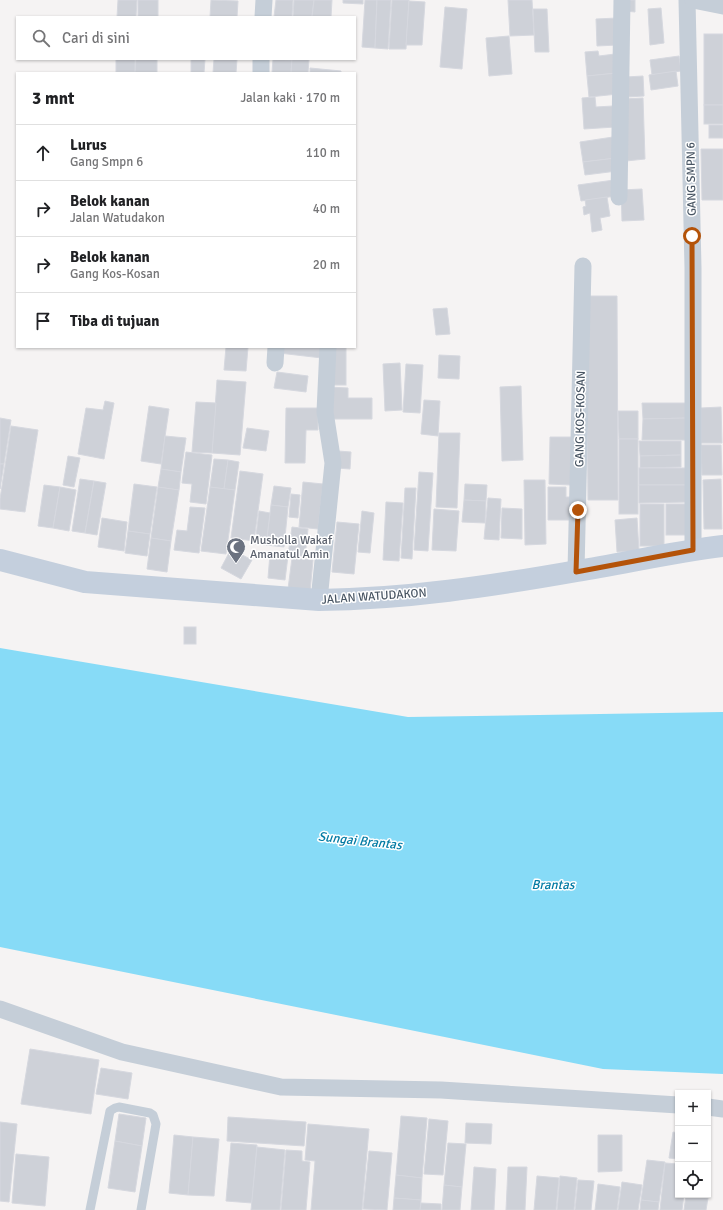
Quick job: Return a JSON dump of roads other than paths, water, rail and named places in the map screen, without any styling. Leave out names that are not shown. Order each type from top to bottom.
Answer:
[{"type":"main road","name":"JALAN WATUDAKON","points":[[0,560],[85,582],[319,600],[347,600],[435,592],[576,572],[693,550],[723,546]]},
{"type":"street","points":[[263,16],[264,0]]},
{"type":"street","points":[[619,197],[622,0]]},
{"type":"street","name":"GANG SMPN 6","points":[[687,0],[693,268],[693,550]]},
{"type":"street","points":[[693,0],[723,6]]},
{"type":"street","points":[[261,60],[261,72]]},
{"type":"street","name":"GANG KOS-KOSAN","points":[[576,572],[583,266]]},
{"type":"street","points":[[319,600],[333,463],[325,412],[328,348]]},
{"type":"street","points":[[0,1010],[122,1052],[281,1087],[441,1090],[675,1105]]},
{"type":"street","points":[[711,1107],[723,1109]]},
{"type":"lane","points":[[90,1210],[110,1111],[119,1107],[150,1113],[156,1120],[141,1210]]},
{"type":"water","name":"Brantas","points":[[0,648],[408,717],[723,712],[723,1074],[603,1069],[0,947]]},
{"type":"place","name":"Musholla Wakaf Amanatul Amin","points":[[236,564]]},
{"type":"water label","name":"Sungai Brantas","points":[[360,840]]}]
